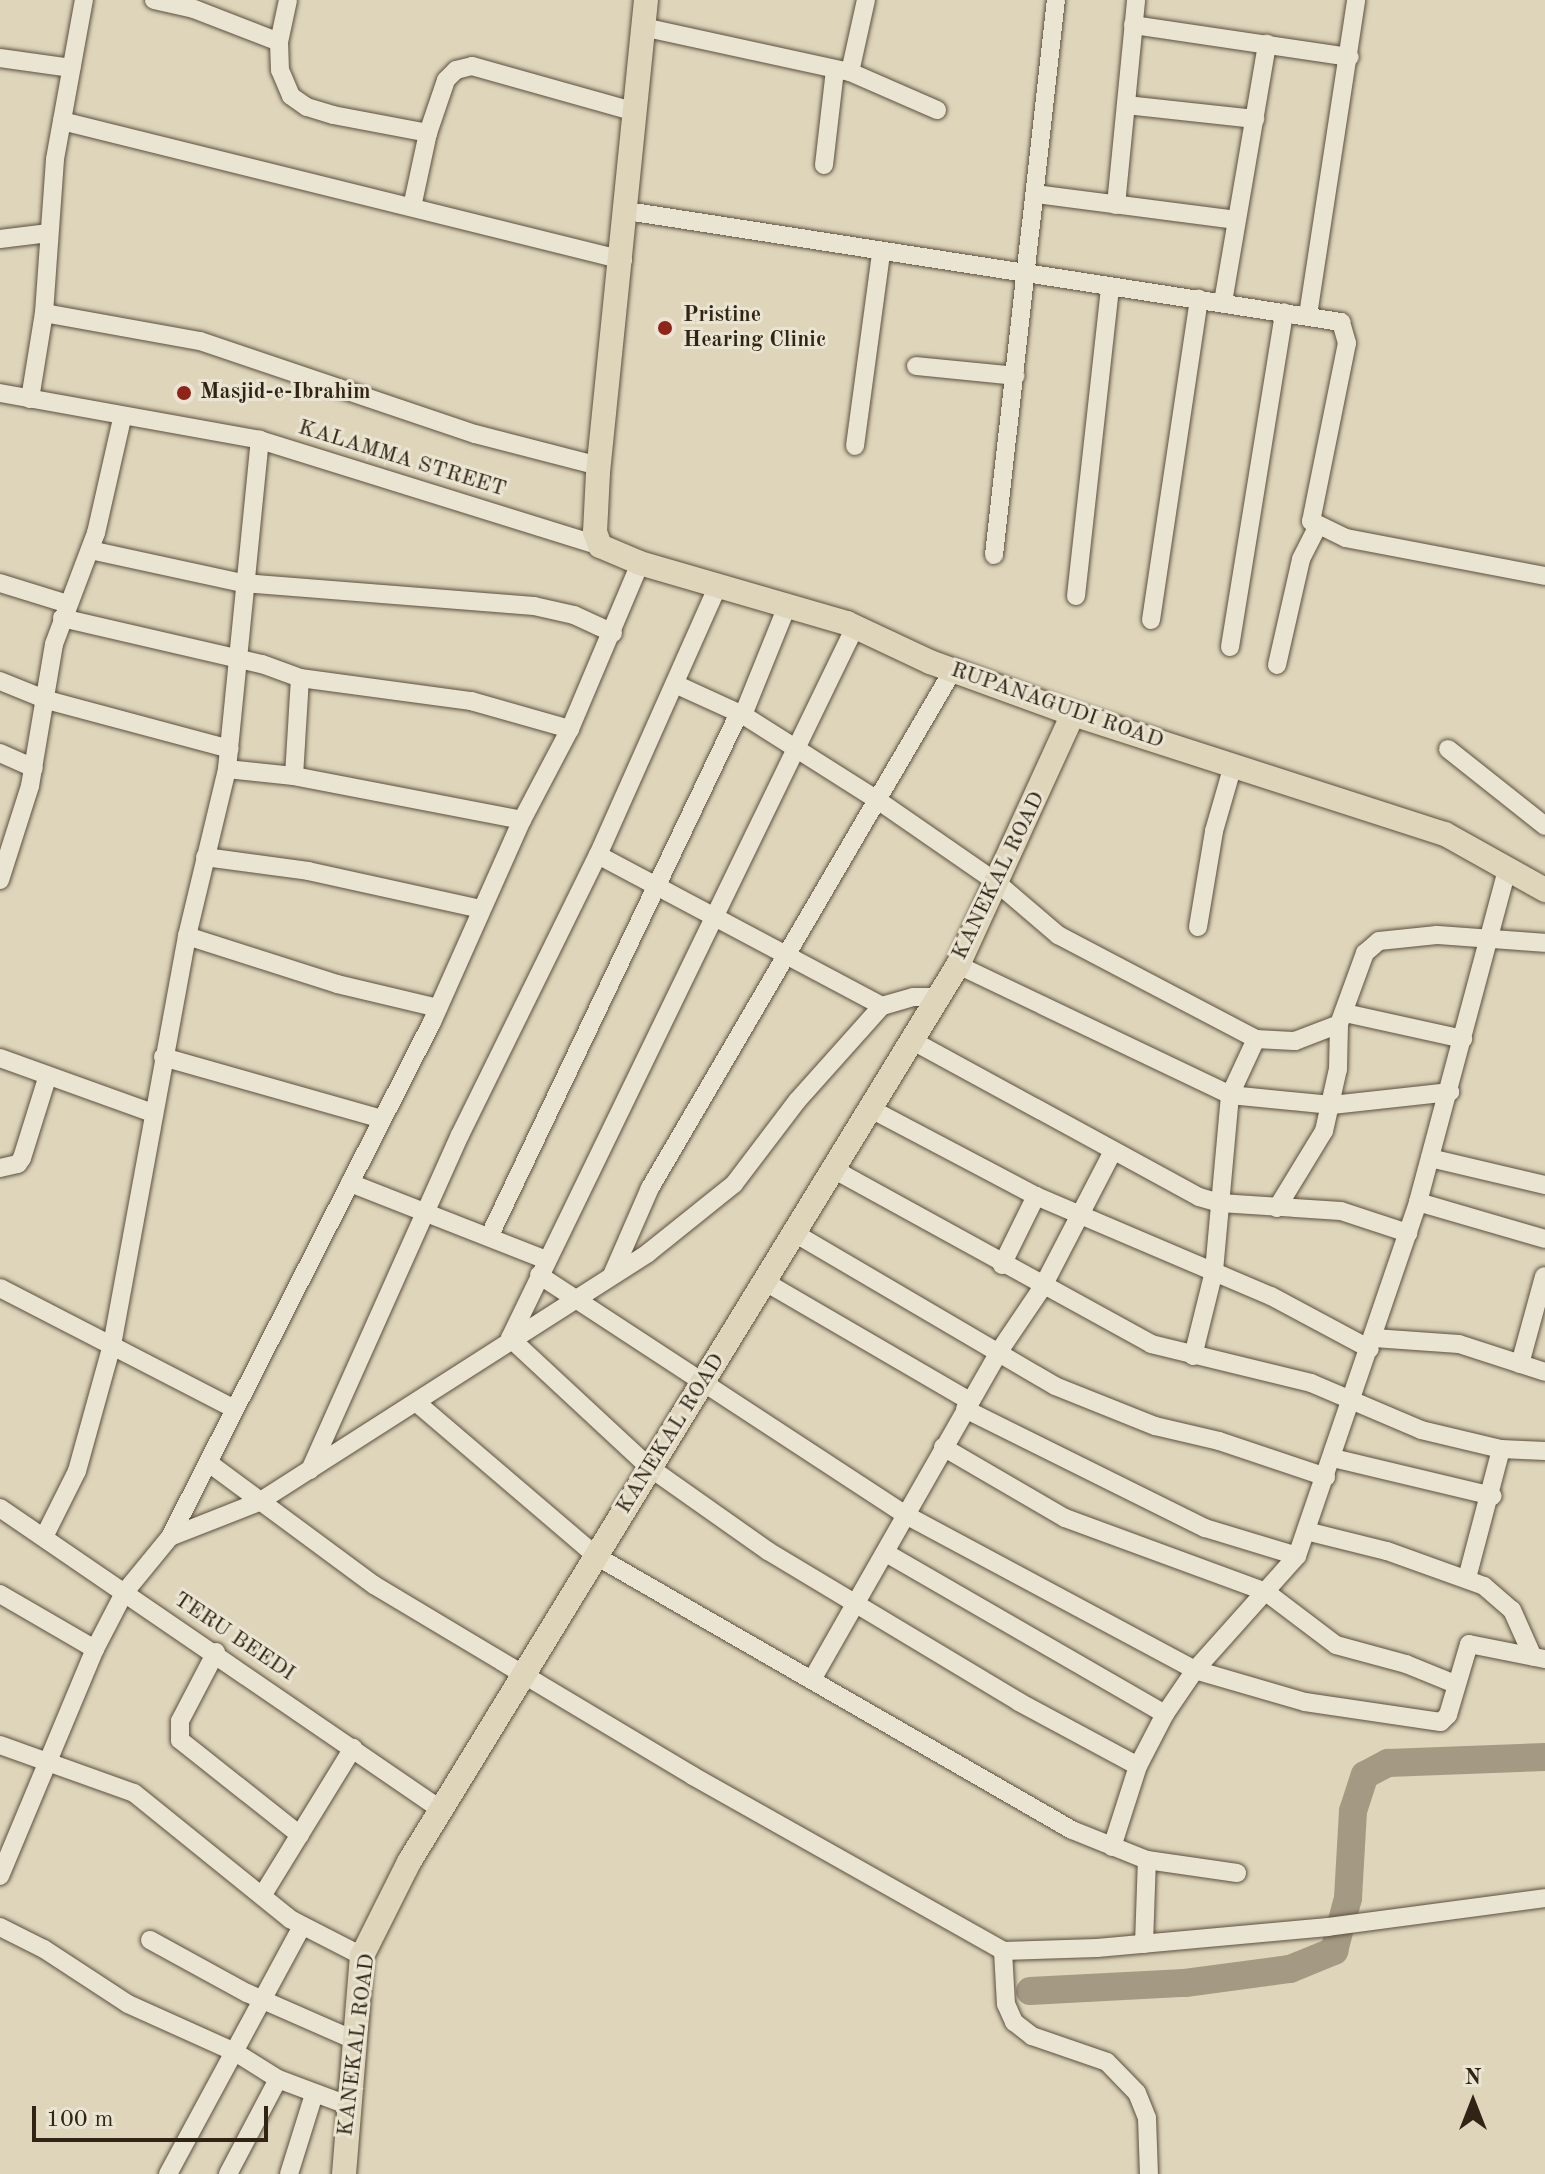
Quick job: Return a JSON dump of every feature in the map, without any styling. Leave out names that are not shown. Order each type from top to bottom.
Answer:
[{"type":"main road","points":[[600,546],[597,508],[599,470],[623,260],[646,0]]},
{"type":"main road","name":"RUPANAGUDI ROAD","points":[[600,546],[640,563],[855,627],[953,670],[1073,714],[1445,834],[1545,890]]},
{"type":"main road","name":"KANEKAL ROAD","points":[[344,2174],[347,2105],[362,1956],[440,1809],[649,1467],[767,1283],[958,965],[1073,714]]},
{"type":"street","points":[[30,399],[44,313],[49,233],[62,121],[84,0]]},
{"type":"street","points":[[154,0],[195,4],[279,42]]},
{"type":"street","points":[[288,0],[279,42],[280,70],[291,96],[307,107],[428,133]]},
{"type":"street","points":[[824,165],[843,71],[866,0]]},
{"type":"street","points":[[994,555],[1028,275],[1056,0]]},
{"type":"street","points":[[1116,205],[1136,0]]},
{"type":"street","points":[[1308,315],[1350,57],[1356,0]]},
{"type":"street","points":[[1133,25],[1350,57]]},
{"type":"street","points":[[643,27],[843,71],[937,110]]},
{"type":"street","points":[[1223,302],[1267,44]]},
{"type":"street","points":[[0,58],[71,68]]},
{"type":"street","points":[[412,207],[428,133],[446,80],[456,70],[472,66],[636,112]]},
{"type":"street","points":[[1126,105],[1255,119]]},
{"type":"street","points":[[62,121],[623,260]]},
{"type":"street","points":[[1036,194],[1235,220]]},
{"type":"street","points":[[627,211],[881,254],[1223,302],[1341,322],[1347,331],[1311,510],[1317,527],[1301,559],[1277,665]]},
{"type":"street","points":[[0,239],[49,233]]},
{"type":"street","points":[[855,446],[881,254]]},
{"type":"street","points":[[1076,596],[1110,287]]},
{"type":"street","points":[[1151,620],[1199,299]]},
{"type":"street","points":[[1230,647],[1284,312]]},
{"type":"street","points":[[44,313],[200,341],[475,434],[599,470]]},
{"type":"street","points":[[916,366],[1016,376]]},
{"type":"street","name":"KALAMMA STREET","points":[[0,393],[122,419],[260,440],[600,546]]},
{"type":"street","points":[[0,880],[34,768],[65,611],[90,550],[122,419]]},
{"type":"street","points":[[44,1537],[77,1471],[112,1345],[187,936],[227,769],[243,583],[260,440]]},
{"type":"street","points":[[1317,527],[1346,538],[1545,576]]},
{"type":"street","points":[[90,550],[243,583],[534,606],[574,615],[613,633]]},
{"type":"street","points":[[0,1876],[51,1761],[95,1649],[124,1593],[170,1537],[209,1463],[232,1408],[438,1008],[522,820],[570,729],[640,563]]},
{"type":"street","points":[[0,583],[65,611],[236,657],[300,678],[471,701],[570,729]]},
{"type":"street","points":[[310,1470],[426,1213],[598,855],[718,586]]},
{"type":"street","points":[[489,1237],[656,884],[741,714],[787,606]]},
{"type":"street","points":[[510,1338],[714,913],[799,748],[855,627]]},
{"type":"street","points":[[612,1275],[650,1188],[789,956],[953,670]]},
{"type":"street","points":[[294,776],[300,678]]},
{"type":"street","points":[[0,681],[47,700],[230,749]]},
{"type":"street","points":[[675,684],[741,714],[799,748],[996,882],[1058,935],[1256,1039],[1295,1041],[1342,1018],[1463,1039]]},
{"type":"street","points":[[1448,749],[1545,826]]},
{"type":"street","points":[[0,753],[34,768]]},
{"type":"street","points":[[1198,927],[1214,831],[1233,765]]},
{"type":"street","points":[[227,769],[294,776],[522,820]]},
{"type":"street","points":[[598,855],[714,913],[882,1006]]},
{"type":"street","points":[[205,857],[308,871],[481,909]]},
{"type":"street","points":[[1112,1847],[1138,1766],[1165,1714],[1195,1670],[1297,1556],[1354,1400],[1418,1202],[1450,1092],[1507,870]]},
{"type":"street","points":[[187,936],[337,984],[438,1008]]},
{"type":"street","points":[[1277,1208],[1316,1151],[1332,1105],[1342,1018],[1371,945],[1391,937],[1491,938],[1545,943]]},
{"type":"street","points":[[958,965],[1230,1095],[1332,1105],[1450,1092]]},
{"type":"street","points":[[170,1537],[259,1502],[612,1275],[734,1184],[797,1101],[882,1006],[913,997],[936,997]]},
{"type":"street","points":[[1193,1356],[1214,1271],[1230,1095],[1256,1039]]},
{"type":"street","points":[[913,1041],[1113,1151],[1220,1203],[1341,1211],[1408,1233]]},
{"type":"street","points":[[163,1057],[382,1119]]},
{"type":"street","points":[[0,1058],[47,1078],[153,1113]]},
{"type":"street","points":[[0,1168],[18,1164],[22,1158],[47,1078]]},
{"type":"street","points":[[871,1109],[1036,1196],[1214,1271],[1372,1343],[1459,1344],[1545,1372]]},
{"type":"street","points":[[813,1678],[943,1447],[1000,1350],[1042,1288],[1113,1151]]},
{"type":"street","points":[[1430,1158],[1545,1185]]},
{"type":"street","points":[[835,1170],[1123,1332],[1193,1356],[1311,1383],[1421,1430],[1501,1449],[1545,1451]]},
{"type":"street","points":[[350,1183],[489,1237],[542,1268],[575,1299],[904,1514],[1195,1670],[1305,1702],[1434,1722],[1448,1715],[1455,1684],[1474,1642],[1539,1658]]},
{"type":"street","points":[[1002,1265],[1036,1196]]},
{"type":"street","points":[[1418,1202],[1545,1239]]},
{"type":"street","points":[[796,1234],[1083,1399],[1326,1477]]},
{"type":"street","points":[[1520,1364],[1544,1276]]},
{"type":"street","points":[[767,1283],[968,1405],[1205,1528],[1297,1556]]},
{"type":"street","points":[[0,1288],[232,1408]]},
{"type":"street","points":[[510,1338],[649,1467],[768,1551],[1019,1702],[1138,1766]]},
{"type":"street","points":[[417,1403],[596,1556],[813,1678],[1072,1830],[1147,1860],[1237,1873]]},
{"type":"street","points":[[943,1447],[1065,1518],[1266,1592],[1336,1645],[1406,1664],[1455,1684]]},
{"type":"street","points":[[1467,1578],[1493,1496],[1501,1449]]},
{"type":"street","points":[[1333,1458],[1493,1496]]},
{"type":"street","points":[[209,1463],[374,1585],[1003,1951],[1144,1944],[1328,1927],[1545,1898]]},
{"type":"street","name":"TERU BEEDI","points":[[0,1508],[216,1652],[440,1809]]},
{"type":"street","points":[[1306,1531],[1387,1551],[1467,1578],[1512,1610],[1539,1658]]},
{"type":"street","points":[[886,1553],[1165,1714]]},
{"type":"street","points":[[0,1594],[95,1649]]},
{"type":"street","points":[[216,1652],[180,1721],[180,1740],[300,1835]]},
{"type":"street","points":[[0,1745],[51,1761],[152,1803],[302,1926],[362,1956]]},
{"type":"street","points":[[262,1896],[353,1748]]},
{"type":"street","points":[[1144,1944],[1147,1860]]},
{"type":"street","points":[[168,2174],[302,1926]]},
{"type":"street","points":[[0,1927],[94,1983],[235,2052],[278,2079],[347,2105]]},
{"type":"street","points":[[150,1940],[263,2000],[354,2040]]},
{"type":"street","points":[[1003,1951],[1006,2004],[1014,2022],[1032,2036],[1122,2072],[1147,2118],[1149,2174]]},
{"type":"street","points":[[228,2174],[278,2079]]},
{"type":"street","points":[[289,2174],[314,2094]]},
{"type":"waterway","points":[[1030,1991],[1185,1983],[1290,1969],[1334,1951],[1348,1898],[1353,1811],[1365,1775],[1388,1763],[1545,1757]]},
{"type":"place","name":"Pristine Hearing Clinic","points":[[665,328]]},
{"type":"place","name":"Masjid-e-Ibrahim","points":[[184,393]]}]
